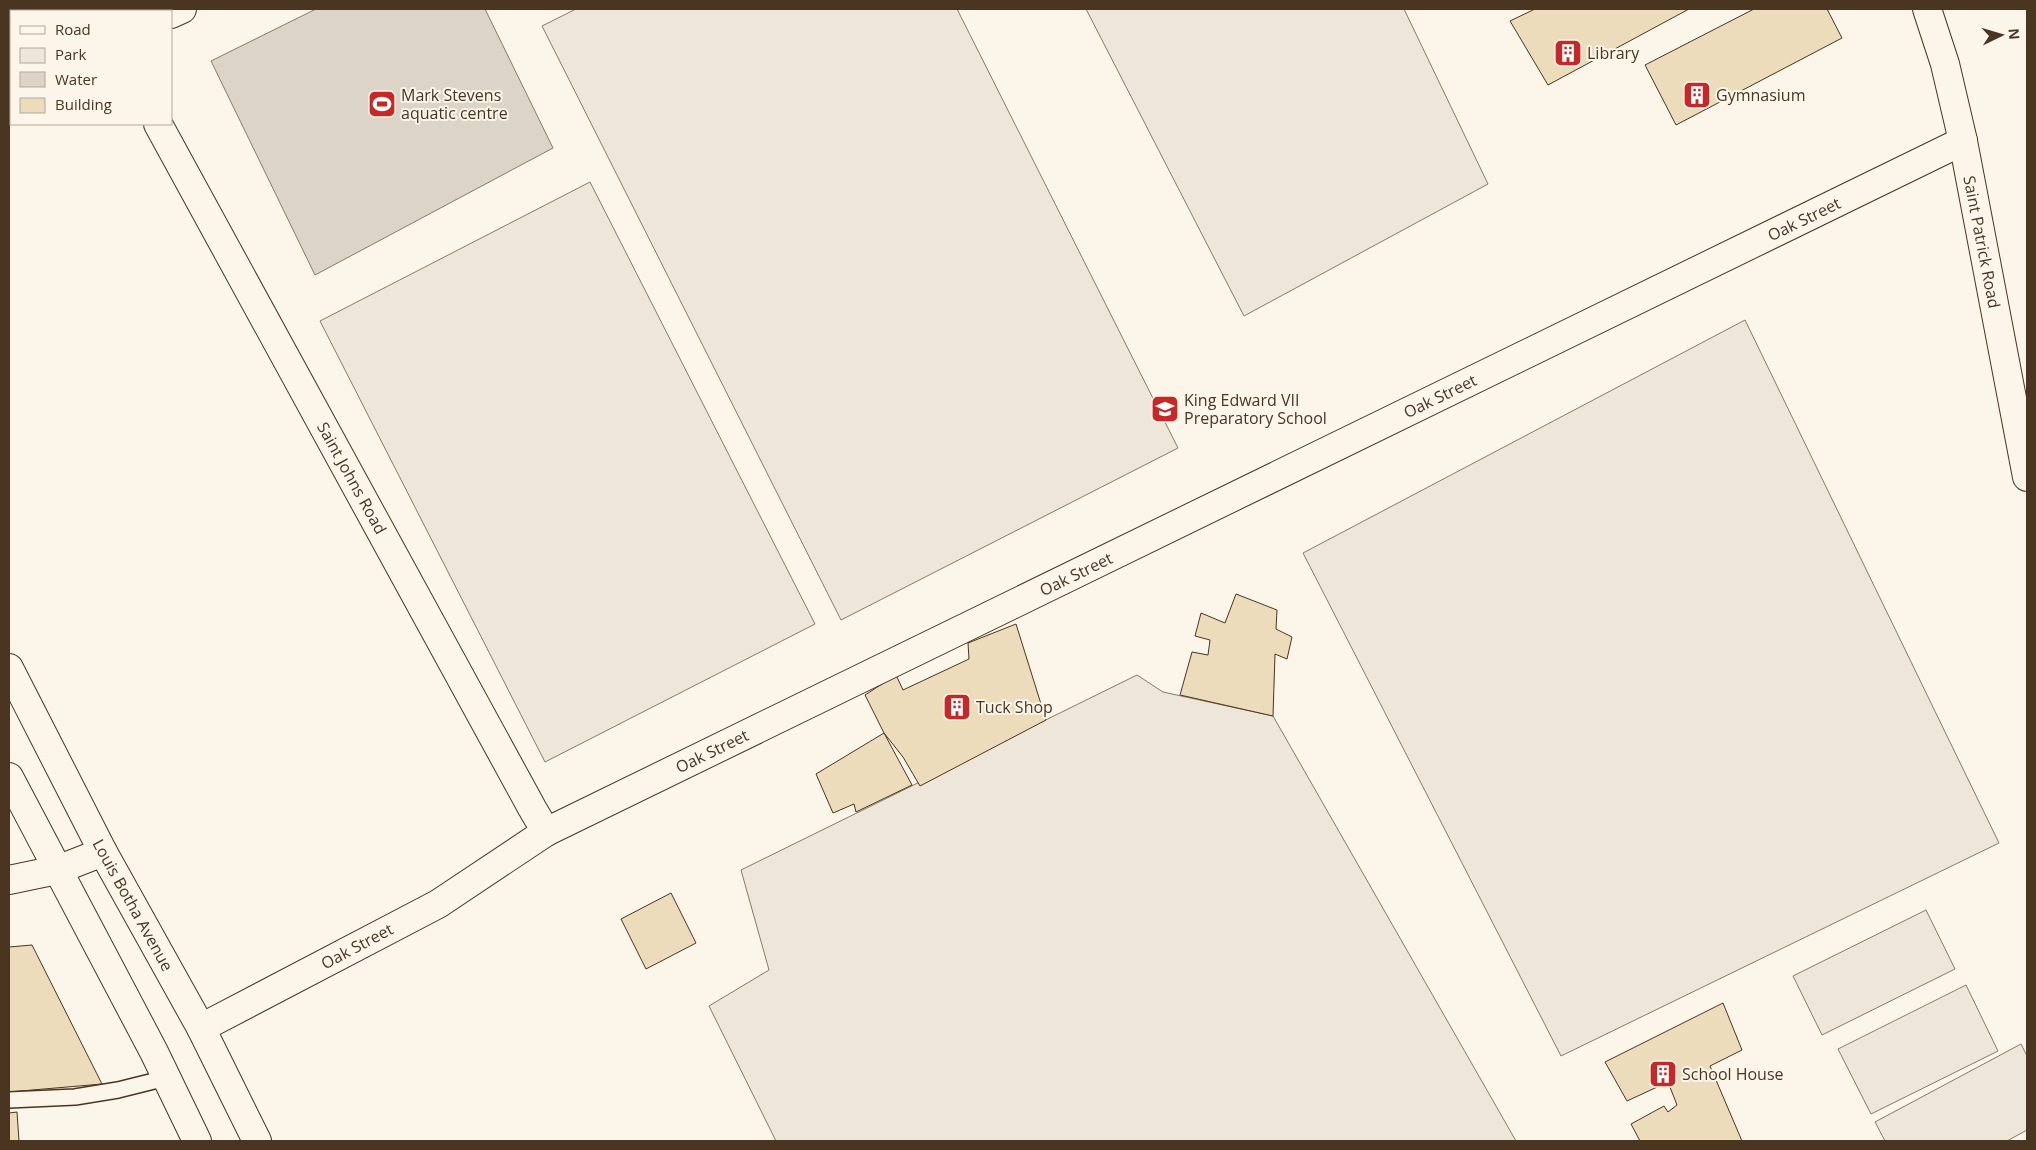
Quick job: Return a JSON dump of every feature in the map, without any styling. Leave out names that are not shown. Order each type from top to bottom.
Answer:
[{"type":"street","name":"Saint Patrick Road","points":[[1927,9],[1945,64],[1963,141],[2027,477]]},
{"type":"street","name":"Saint Johns Road","points":[[159,125],[546,832]]},
{"type":"street","name":"Oak Street","points":[[201,1028],[438,904],[546,832],[1963,141]]},
{"type":"street","name":"Louis Botha Avenue","points":[[9,668],[103,852],[201,1028],[257,1141]]},
{"type":"street","points":[[9,777],[197,1141]]},
{"type":"street","points":[[9,880],[57,870],[103,852]]},
{"type":"lane","points":[[9,1100],[75,1097],[118,1090],[166,1078]]},
{"type":"green space","points":[[576,9],[957,9],[1178,448],[841,620],[542,26]]},
{"type":"green space","points":[[1086,9],[1404,9],[1488,184],[1244,316]]},
{"type":"green space","points":[[590,182],[815,624],[545,762],[320,321]]},
{"type":"green space","points":[[1745,320],[1999,843],[1561,1056],[1303,553]]},
{"type":"green space","points":[[1137,675],[1163,692],[1273,716],[1516,1141],[776,1141],[709,1006],[769,970],[741,870]]},
{"type":"green space","points":[[1926,910],[1955,969],[1822,1035],[1793,976]]},
{"type":"green space","points":[[1966,985],[1998,1051],[1871,1114],[1838,1049]]},
{"type":"green space","points":[[2021,1044],[2027,1056],[2027,1130],[2007,1141],[1885,1141],[1875,1122]]},
{"type":"water","name":"Mark Stevens aquatic centre","points":[[316,9],[485,9],[553,148],[315,275],[211,61]]},
{"type":"building","name":"Library","points":[[1535,9],[1689,9],[1548,85],[1510,21]]},
{"type":"building","name":"Gymnasium","points":[[1754,9],[1827,9],[1842,38],[1676,125],[1645,65]]},
{"type":"building","points":[[1236,594],[1277,610],[1276,629],[1292,637],[1287,659],[1275,654],[1273,716],[1180,695],[1192,652],[1208,655],[1210,640],[1195,636],[1201,613],[1225,623]]},
{"type":"building","name":"Tuck Shop","points":[[1016,624],[1046,720],[920,786],[903,757],[884,733],[865,695],[896,675],[903,690],[969,659],[968,643]]},
{"type":"building","points":[[884,733],[912,785],[856,812],[854,804],[833,813],[816,774]]},
{"type":"building","points":[[671,893],[696,943],[646,969],[621,919]]},
{"type":"building","points":[[32,945],[102,1084],[9,1092],[9,947]]},
{"type":"building","name":"School House","points":[[1723,1003],[1742,1050],[1710,1066],[1742,1141],[1640,1141],[1631,1124],[1664,1106],[1668,1112],[1677,1105],[1668,1082],[1627,1101],[1605,1062]]},
{"type":"building","points":[[17,1112],[19,1141],[9,1141],[9,1113]]},
{"type":"place","name":"Library","points":[[1568,53]]},
{"type":"place","name":"Gymnasium","points":[[1697,95]]},
{"type":"place","name":"Mark Stevens aquatic centre","points":[[382,104]]},
{"type":"place","name":"King Edward VII Preparatory School","points":[[1165,409]]},
{"type":"place","name":"Tuck Shop","points":[[957,707]]},
{"type":"place","name":"School House","points":[[1663,1074]]}]
